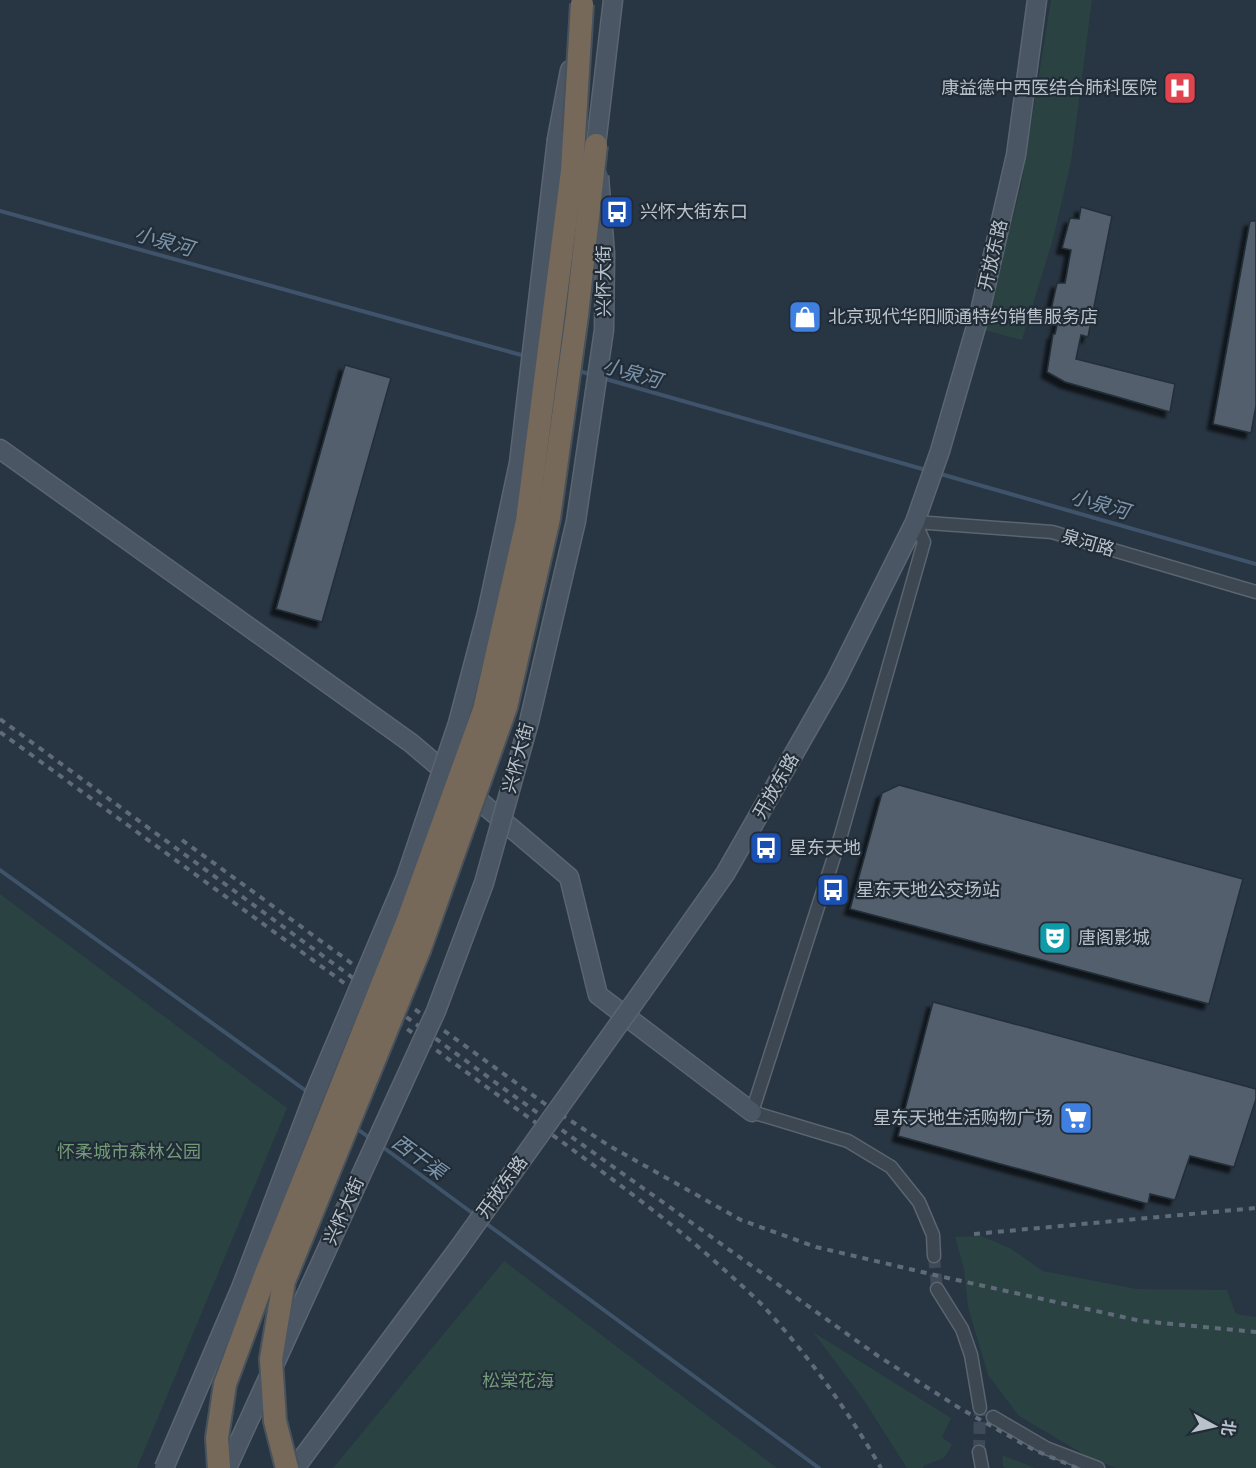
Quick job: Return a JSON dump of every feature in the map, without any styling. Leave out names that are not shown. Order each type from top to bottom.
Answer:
[{"type":"highway","points":[[219,1468],[217,1438],[225,1384],[269,1265],[408,920],[484,710],[528,521],[572,171],[582,2]]},
{"type":"highway","points":[[287,1468],[275,1421],[271,1359],[284,1281],[420,948],[506,707],[549,518],[577,315],[596,145]]},
{"type":"main road","name":"兴怀大街","points":[[227,1468],[436,1011],[484,883],[529,722],[576,521],[604,330],[605,254],[596,145],[613,0]]},
{"type":"main road","name":"开放东路","points":[[295,1468],[458,1249],[725,874],[836,680],[915,522],[940,451],[978,320],[1016,155],[1038,0]]},
{"type":"main road","points":[[164,1468],[241,1288],[315,1092],[406,877],[458,723],[487,614],[519,462],[557,139],[582,2]]},
{"type":"main road","points":[[0,449],[411,743],[569,877],[598,995],[752,1112]]},
{"type":"street","points":[[915,522],[924,542],[841,835],[752,1112],[848,1141],[891,1167],[919,1202],[933,1235],[934,1257]]},
{"type":"street","name":"泉河路","points":[[915,522],[1052,532],[1256,592]]},
{"type":"street","points":[[937,1289],[962,1329],[971,1355],[980,1408]]},
{"type":"street","points":[[993,1417],[1046,1448],[1098,1468]]},
{"type":"street","points":[[979,1452],[982,1468]]},
{"type":"green space","points":[[1051,0],[1092,0],[1071,162],[1053,239],[1022,340],[984,330],[1021,186]]},
{"type":"green space","name":"怀柔城市森林公园","points":[[0,894],[287,1108],[137,1468],[0,1468]]},
{"type":"green space","points":[[981,1236],[1010,1248],[1043,1271],[1137,1289],[1227,1290],[1236,1314],[1256,1317],[1256,1468],[1116,1468],[1090,1458],[1019,1416],[988,1375],[968,1307],[964,1269],[955,1237]]},
{"type":"green space","name":"松棠花海","points":[[504,1261],[777,1468],[333,1468]]},
{"type":"green space","points":[[813,1332],[951,1418],[942,1437],[952,1445],[944,1458],[923,1466],[923,1468],[907,1468],[861,1396]]},
{"type":"green space","points":[[1002,1455],[1035,1468],[1005,1468]]},
{"type":"building","points":[[1081,207],[1112,216],[1088,337],[1081,335],[1076,359],[1175,384],[1170,412],[1065,382],[1047,372],[1053,334],[1055,334],[1060,312],[1051,310],[1057,283],[1065,283],[1071,250],[1062,248],[1070,218],[1079,219]]},
{"type":"building","points":[[1250,221],[1256,221],[1256,406],[1251,433],[1213,424]]},
{"type":"building","points":[[345,365],[391,378],[322,622],[276,609]]},
{"type":"building","points":[[899,785],[1243,879],[1209,1004],[850,909],[882,793]]},
{"type":"building","name":"星东天地生活购物广场","points":[[933,1002],[1256,1089],[1256,1099],[1234,1167],[1190,1156],[1175,1200],[1150,1194],[1148,1204],[898,1136]]},
{"type":"waterway","name":"小泉河","points":[[0,211],[525,356]]},
{"type":"waterway","name":"小泉河","points":[[576,370],[592,375]]},
{"type":"waterway","name":"小泉河","points":[[602,378],[926,470]]},
{"type":"waterway","name":"小泉河","points":[[937,473],[1256,564]]},
{"type":"waterway","name":"西干渠","points":[[0,870],[309,1093]]},
{"type":"waterway","name":"西干渠","points":[[356,1128],[371,1139]]},
{"type":"waterway","name":"西干渠","points":[[380,1145],[475,1215]]},
{"type":"waterway","name":"西干渠","points":[[484,1222],[819,1468]]},
{"type":"tunnel","points":[[934,1256],[937,1289]]},
{"type":"tunnel","points":[[979,1452],[980,1408]]},
{"type":"railway","points":[[0,719],[503,1088],[878,1356],[961,1409],[1034,1450],[1077,1468]]},
{"type":"railway","points":[[0,732],[569,1147],[691,1241],[753,1296],[798,1346],[828,1386],[881,1468]]},
{"type":"railway","points":[[182,840],[545,1104],[608,1145],[741,1220],[816,1247],[1141,1321],[1256,1332]]},
{"type":"railway","points":[[974,1234],[1256,1208]]},
{"type":"place","name":"康益德中西医结合肺科医院","points":[[1180,88]]},
{"type":"place","name":"兴怀大街东口","points":[[617,212]]},
{"type":"place","name":"北京现代华阳顺通特约销售服务店","points":[[805,317]]},
{"type":"place","name":"星东天地","points":[[766,848]]},
{"type":"place","name":"星东天地公交场站","points":[[833,890]]},
{"type":"place","name":"唐阁影城","points":[[1055,938]]},
{"type":"place","name":"星东天地生活购物广场","points":[[1076,1118]]}]
